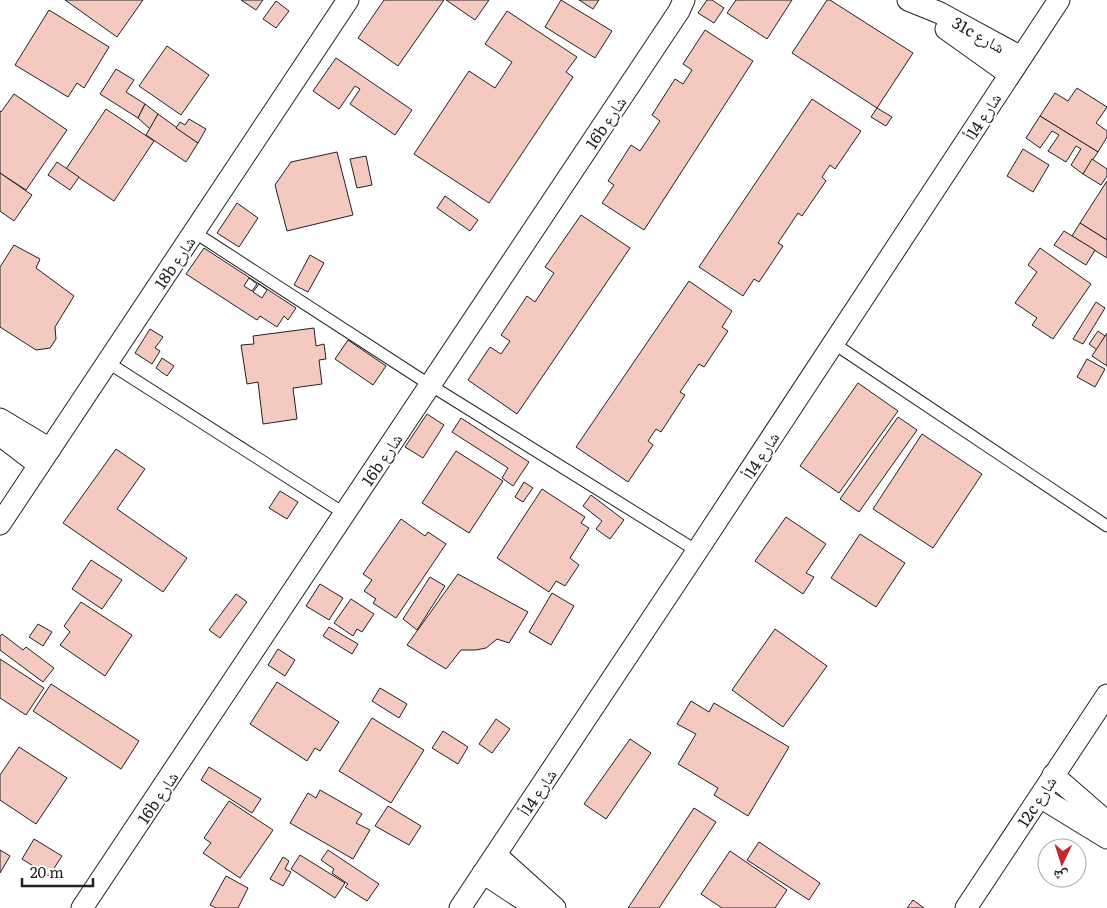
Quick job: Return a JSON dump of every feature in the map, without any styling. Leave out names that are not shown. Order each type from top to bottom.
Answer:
[{"type":"street","name":"18b شارع","points":[[0,524],[348,0]]},
{"type":"street","name":"31c شارع","points":[[908,0],[940,13],[1015,65]]},
{"type":"street","name":"شارع 14أ","points":[[460,908],[1059,0]]},
{"type":"street","name":"16b شارع","points":[[82,908],[684,4]]},
{"type":"street","points":[[0,419],[44,457]]},
{"type":"street","points":[[0,435],[44,457]]},
{"type":"street","name":"12c شارع","points":[[966,908],[1107,695]]},
{"type":"street","points":[[1053,776],[1107,822]]},
{"type":"street","points":[[1040,797],[1107,838]]},
{"type":"street","points":[[496,854],[555,908]]},
{"type":"street","points":[[483,873],[536,908]]},
{"type":"lane","points":[[194,232],[430,385],[697,551]]},
{"type":"lane","points":[[833,343],[1107,526]]},
{"type":"lane","points":[[107,362],[345,514]]},
{"type":"building","points":[[65,0],[143,0],[117,37]]},
{"type":"building","points":[[241,0],[263,0],[256,10]]},
{"type":"building","points":[[384,0],[444,0],[398,66],[358,38]]},
{"type":"building","points":[[446,0],[489,0],[475,20]]},
{"type":"building","points":[[561,0],[612,31],[595,58],[545,27]]},
{"type":"building","points":[[579,0],[599,0],[593,9]]},
{"type":"building","points":[[707,0],[712,0],[724,8],[714,23],[698,13]]},
{"type":"building","points":[[736,0],[792,0],[767,39],[727,13]]},
{"type":"building","points":[[827,0],[830,0],[913,53],[877,108],[792,53]]},
{"type":"building","points":[[276,1],[289,11],[276,28],[263,19]]},
{"type":"building","points":[[49,10],[109,47],[84,88],[77,83],[68,97],[15,65]]},
{"type":"building","points":[[507,11],[577,57],[566,72],[573,77],[489,203],[414,154],[469,71],[495,88],[512,62],[485,44]]},
{"type":"building","points":[[705,30],[753,61],[644,230],[602,203],[614,185],[608,181],[631,145],[640,151],[660,121],[652,115],[675,79],[683,84],[692,70],[683,64]]},
{"type":"building","points":[[167,46],[209,75],[181,115],[139,86]]},
{"type":"building","points":[[336,58],[412,110],[395,135],[350,104],[360,89],[355,86],[339,109],[313,91]]},
{"type":"building","points":[[116,69],[134,80],[126,92],[145,104],[138,118],[100,94]]},
{"type":"building","points":[[1077,88],[1107,107],[1096,123],[1107,131],[1107,137],[1098,152],[1040,116],[1055,93],[1068,101]]},
{"type":"building","points":[[14,94],[67,130],[26,190],[0,173],[0,111]]},
{"type":"building","points":[[812,99],[861,131],[835,169],[830,165],[822,177],[826,181],[802,216],[798,213],[778,243],[783,246],[759,282],[754,279],[743,296],[699,267]]},
{"type":"building","points":[[145,104],[158,114],[150,129],[138,118]]},
{"type":"building","points":[[877,108],[892,117],[886,126],[871,117]]},
{"type":"building","points":[[106,109],[154,141],[114,201],[66,169]]},
{"type":"building","points":[[158,114],[198,143],[186,162],[146,135]]},
{"type":"building","points":[[1040,116],[1098,152],[1083,174],[1071,165],[1081,149],[1076,146],[1066,162],[1048,151],[1059,135],[1052,131],[1040,148],[1026,138]]},
{"type":"building","points":[[189,119],[206,129],[198,143],[176,128],[180,122],[185,125]]},
{"type":"building","points":[[1023,149],[1049,165],[1033,192],[1007,176]]},
{"type":"building","points":[[337,152],[353,215],[287,231],[275,185],[291,162]]},
{"type":"building","points":[[366,156],[372,185],[357,188],[350,159]]},
{"type":"building","points":[[1092,159],[1107,169],[1107,176],[1101,185],[1083,174]]},
{"type":"building","points":[[57,162],[79,177],[70,190],[48,175]]},
{"type":"building","points":[[0,173],[32,195],[14,221],[0,211]]},
{"type":"building","points":[[1107,181],[1107,240],[1080,223]]},
{"type":"building","points":[[445,196],[478,220],[470,231],[437,208]]},
{"type":"building","points":[[237,203],[258,218],[239,247],[217,233]]},
{"type":"building","points":[[581,215],[630,248],[517,414],[468,380],[490,347],[501,354],[510,341],[501,335],[527,296],[535,302],[554,273],[545,267]]},
{"type":"building","points":[[1080,223],[1107,240],[1107,258],[1072,236]]},
{"type":"building","points":[[1064,231],[1095,250],[1086,265],[1054,245]]},
{"type":"building","points":[[14,245],[40,259],[36,268],[74,296],[55,327],[56,339],[50,348],[36,350],[0,327],[0,267]]},
{"type":"building","points":[[204,248],[296,308],[288,320],[284,316],[277,327],[260,316],[257,320],[186,274]],"holes":[[[249,278],[257,284],[252,291],[244,286]],[[259,284],[267,290],[262,298],[253,292]]]},
{"type":"building","points":[[1040,248],[1091,284],[1053,339],[1032,325],[1037,318],[1015,303],[1037,272],[1028,265]]},
{"type":"building","points":[[310,255],[324,263],[308,292],[294,285]]},
{"type":"building","points":[[689,281],[732,311],[722,327],[728,331],[704,367],[699,364],[680,392],[685,395],[661,432],[656,429],[648,441],[653,445],[628,482],[576,447]]},
{"type":"building","points":[[1096,302],[1105,308],[1083,344],[1073,339]]},
{"type":"building","points":[[314,328],[316,346],[324,344],[326,359],[319,360],[322,384],[293,388],[297,419],[263,424],[258,382],[247,384],[241,345],[254,344],[253,336]]},
{"type":"building","points":[[150,329],[163,337],[155,348],[160,351],[152,364],[135,353]]},
{"type":"building","points":[[1098,331],[1105,336],[1097,350],[1089,344]]},
{"type":"building","points":[[1107,333],[1107,366],[1092,356]]},
{"type":"building","points":[[348,340],[386,366],[373,385],[335,359]]},
{"type":"building","points":[[162,358],[174,366],[167,376],[156,368]]},
{"type":"building","points":[[1087,359],[1105,369],[1095,387],[1077,377]]},
{"type":"building","points":[[858,383],[898,411],[839,493],[800,466]]},
{"type":"building","points":[[427,414],[444,425],[423,458],[405,447]]},
{"type":"building","points":[[898,417],[917,430],[859,512],[840,499]]},
{"type":"building","points":[[461,418],[529,462],[513,486],[502,478],[508,468],[452,432]]},
{"type":"building","points":[[922,434],[982,474],[933,548],[873,509]]},
{"type":"building","points":[[116,449],[145,469],[117,509],[187,558],[163,592],[63,523]]},
{"type":"building","points":[[456,451],[503,481],[469,533],[422,503]]},
{"type":"building","points":[[524,482],[533,488],[523,502],[515,497]]},
{"type":"building","points":[[542,489],[585,517],[581,523],[589,528],[570,558],[579,565],[565,586],[556,581],[549,592],[497,558]]},
{"type":"building","points":[[280,491],[298,502],[287,519],[269,508]]},
{"type":"building","points":[[591,495],[624,520],[610,539],[596,529],[602,521],[583,506]]},
{"type":"building","points":[[786,517],[826,544],[806,573],[814,577],[803,594],[755,561]]},
{"type":"building","points":[[401,519],[425,536],[428,532],[446,544],[396,618],[373,603],[376,599],[364,591],[372,580],[363,574]]},
{"type":"building","points":[[860,534],[905,563],[876,607],[831,578]]},
{"type":"building","points":[[91,560],[122,580],[102,609],[72,589]]},
{"type":"building","points":[[458,574],[528,612],[509,643],[497,639],[486,648],[461,650],[446,669],[407,645]]},
{"type":"building","points":[[430,577],[445,586],[417,630],[403,619]]},
{"type":"building","points":[[320,584],[343,598],[329,620],[306,606]]},
{"type":"building","points":[[552,593],[574,606],[551,645],[529,632]]},
{"type":"building","points":[[236,594],[247,602],[220,638],[209,630]]},
{"type":"building","points":[[351,599],[374,614],[362,632],[357,629],[353,636],[334,623]]},
{"type":"building","points":[[81,602],[132,635],[105,676],[60,645],[70,632],[64,626]]},
{"type":"building","points":[[38,624],[52,632],[43,646],[29,637]]},
{"type":"building","points":[[329,627],[358,644],[352,654],[323,636]]},
{"type":"building","points":[[775,629],[827,666],[783,727],[732,690]]},
{"type":"building","points":[[2,634],[23,650],[26,647],[54,668],[43,682],[0,650],[0,636]]},
{"type":"building","points":[[278,649],[295,660],[285,676],[268,665]]},
{"type":"building","points":[[0,659],[44,688],[26,715],[0,698]]},
{"type":"building","points":[[277,682],[339,722],[320,751],[315,748],[307,761],[250,724]]},
{"type":"building","points":[[51,684],[139,741],[121,769],[33,711]]},
{"type":"building","points":[[380,688],[407,704],[399,718],[372,701]]},
{"type":"building","points":[[691,701],[709,712],[714,703],[789,747],[748,816],[714,795],[718,788],[678,764],[696,734],[677,724]]},
{"type":"building","points":[[372,718],[424,750],[391,803],[339,771]]},
{"type":"building","points":[[496,719],[510,729],[492,753],[479,744]]},
{"type":"building","points":[[443,731],[468,747],[458,764],[432,748]]},
{"type":"building","points":[[630,739],[651,753],[606,819],[584,804]]},
{"type":"building","points":[[19,747],[67,778],[36,824],[0,800],[0,775]]},
{"type":"building","points":[[209,767],[261,799],[252,813],[201,780]]},
{"type":"building","points":[[320,790],[362,814],[356,823],[370,830],[353,859],[290,823],[308,793],[316,798]]},
{"type":"building","points":[[229,801],[273,830],[240,878],[203,853],[211,843],[204,838]]},
{"type":"building","points":[[388,806],[421,826],[409,845],[375,826]]},
{"type":"building","points":[[694,808],[716,822],[659,908],[628,908]]},
{"type":"building","points":[[34,839],[62,856],[49,876],[22,859]]},
{"type":"building","points":[[759,842],[820,883],[809,900],[747,860]]},
{"type":"building","points":[[0,850],[10,856],[0,873]]},
{"type":"building","points":[[328,850],[379,884],[367,901],[345,887],[348,884],[332,873],[334,869],[321,860]]},
{"type":"building","points":[[730,851],[787,890],[775,908],[722,908],[701,894]]},
{"type":"building","points":[[300,855],[345,883],[335,898],[291,869]]},
{"type":"building","points":[[283,857],[289,861],[285,869],[291,872],[283,886],[270,879]]},
{"type":"building","points":[[226,876],[248,888],[238,908],[216,908],[210,905]]},
{"type":"building","points":[[913,900],[924,908],[907,908]]}]
